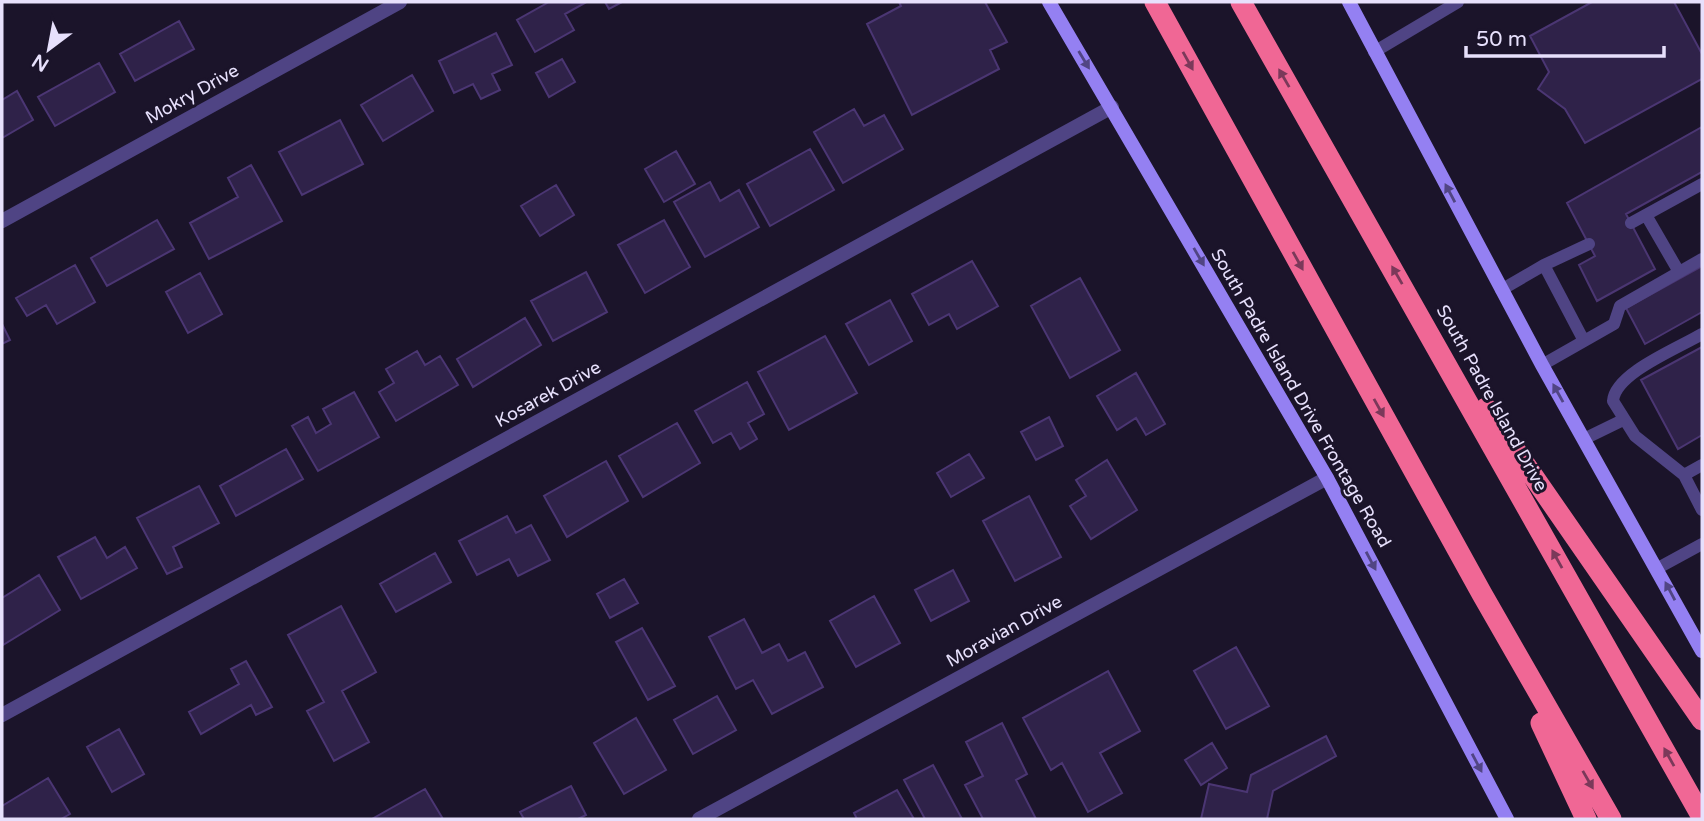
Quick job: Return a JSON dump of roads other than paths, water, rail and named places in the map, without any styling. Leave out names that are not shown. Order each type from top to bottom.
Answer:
[{"type":"highway","points":[[1155,2],[1482,594],[1611,819]]},
{"type":"highway","name":"South Padre Island Drive","points":[[1241,2],[1702,817]]},
{"type":"highway","points":[[1413,302],[1702,720]]},
{"type":"highway","points":[[1482,594],[1586,819]]},
{"type":"main road","name":"South Padre Island Drive Frontage Road","points":[[1049,2],[1328,478],[1507,819]]},
{"type":"main road","points":[[1349,2],[1542,365],[1700,642]]},
{"type":"street","name":"Mokry Drive","points":[[2,221],[400,2]]},
{"type":"street","name":"Kosarek Drive","points":[[2,715],[1112,107]]},
{"type":"street","name":"Moravian Drive","points":[[699,819],[1328,478]]},
{"type":"lane","points":[[1374,52],[1458,2]]},
{"type":"lane","points":[[1631,223],[1702,184]]},
{"type":"lane","points":[[1646,215],[1679,272]]},
{"type":"lane","points":[[1501,290],[1544,265],[1589,244]]},
{"type":"lane","points":[[1542,365],[1614,324],[1620,306],[1702,259]]},
{"type":"lane","points":[[1544,265],[1584,341]]},
{"type":"lane","points":[[1702,334],[1630,375],[1617,387],[1613,401],[1635,436],[1684,475],[1702,510]]},
{"type":"lane","points":[[1584,439],[1623,420]]},
{"type":"lane","points":[[1684,475],[1702,465]]},
{"type":"lane","points":[[1658,568],[1702,544]]}]
